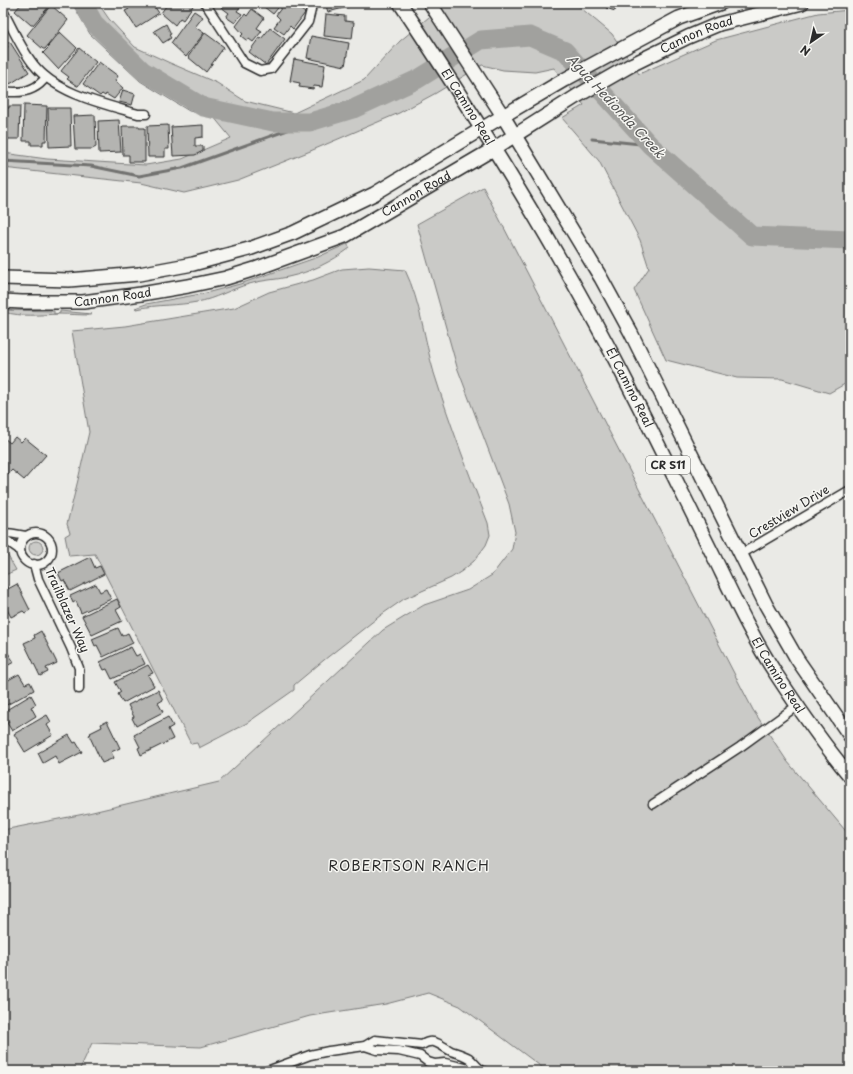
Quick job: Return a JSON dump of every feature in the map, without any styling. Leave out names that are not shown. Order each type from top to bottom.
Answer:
[{"type":"main road","name":"El Camino Real","points":[[400,3],[495,148],[541,226],[621,371],[743,617],[775,673],[829,751],[850,776]]},
{"type":"main road","name":"El Camino Real","points":[[430,3],[503,116],[601,278],[623,318],[766,605],[797,659],[850,736]]},
{"type":"main road","name":"Cannon Road","points":[[3,278],[69,280],[139,274],[193,264],[249,250],[293,233],[374,194],[481,128],[564,80],[679,18],[721,3]]},
{"type":"main road","name":"Cannon Road","points":[[3,301],[83,302],[188,286],[226,278],[255,269],[345,236],[495,148],[577,96],[633,64],[688,37],[719,24],[802,3]]},
{"type":"street","points":[[205,3],[244,63],[260,71],[271,69],[308,22],[311,3]]},
{"type":"street","points":[[3,11],[24,50],[34,65],[46,77],[77,96],[138,114],[146,114]]},
{"type":"street","points":[[3,91],[12,93],[32,90],[42,83],[46,77]]},
{"type":"street","name":"Crestview Drive","points":[[741,554],[850,490]]},
{"type":"street","points":[[3,533],[6,532],[26,536]]},
{"type":"street","points":[[32,533],[42,534],[46,537],[51,545],[48,559],[44,562],[34,564],[23,558],[20,545],[26,536],[32,533]]},
{"type":"street","points":[[3,538],[20,550]]},
{"type":"street","name":"Trailblazer Way","points":[[34,564],[38,579],[71,648],[78,668],[79,689]]},
{"type":"street","points":[[653,804],[740,747],[798,705]]},
{"type":"street","points":[[267,1071],[310,1055],[365,1046],[375,1040],[422,1045],[433,1041],[469,1058],[481,1070]]},
{"type":"street","points":[[420,1056],[422,1045]]},
{"type":"street","points":[[365,1046],[378,1050],[399,1051],[420,1056],[428,1062],[435,1064],[445,1063],[481,1070]]},
{"type":"shaded area","points":[[72,3],[98,3],[109,19],[135,47],[217,83],[245,101],[294,113],[364,80],[400,41],[446,3],[575,3],[612,34],[639,74],[716,40],[818,13],[850,10],[850,381],[829,393],[782,379],[737,378],[666,360],[634,290],[649,268],[640,240],[599,161],[562,118],[584,105],[554,68],[535,72],[503,70],[482,65],[436,93],[399,113],[238,180],[184,193],[141,183],[3,168],[3,153],[47,159],[146,165],[182,159],[231,138],[213,116],[189,111],[140,81],[90,34]]},
{"type":"shaded area","points":[[483,187],[753,710],[787,761],[850,836],[850,1071],[547,1071],[460,1006],[428,993],[386,1004],[310,1016],[201,1047],[92,1043],[79,1071],[3,1071],[3,830],[84,814],[219,782],[383,630],[424,605],[468,590],[492,575],[512,549],[515,532],[509,504],[457,367],[417,224]]},
{"type":"shaded area","points":[[347,244],[350,248],[336,258],[296,275],[242,286],[210,299],[197,302],[135,308],[146,304],[206,293],[240,284],[318,257]]},
{"type":"shaded area","points":[[369,267],[405,270],[419,308],[434,373],[453,430],[488,523],[490,535],[486,545],[474,561],[462,571],[451,578],[404,599],[381,615],[324,660],[294,685],[294,690],[247,723],[199,748],[197,743],[191,744],[95,554],[69,556],[65,536],[70,533],[67,524],[89,432],[72,331],[125,326],[234,308],[269,292],[313,280],[342,269]]},
{"type":"shaded area","points":[[3,310],[54,311],[54,314],[60,313],[60,311],[92,314],[24,315],[11,314],[3,312]]},
{"type":"shaded area","points":[[36,541],[41,543],[43,548],[41,553],[36,555],[31,553],[29,548],[31,543]]},
{"type":"shaded area","points":[[3,551],[8,556],[16,570],[3,576]]},
{"type":"building","points":[[22,3],[51,4],[33,25],[31,25],[15,11]]},
{"type":"building","points":[[125,3],[152,3],[159,13],[136,28],[125,11],[129,9]]},
{"type":"building","points":[[166,3],[195,3],[183,20],[180,18],[175,25],[161,13],[166,6]]},
{"type":"building","points":[[223,3],[243,3],[237,11],[242,14],[235,23],[226,17],[229,13],[221,7]]},
{"type":"building","points":[[243,3],[250,3],[248,7]]},
{"type":"building","points":[[259,3],[282,3],[273,14]]},
{"type":"building","points":[[285,3],[292,3],[305,13],[293,29],[290,26],[284,34],[274,27],[280,19],[276,15]]},
{"type":"building","points":[[325,3],[358,3],[359,4],[328,12]]},
{"type":"building","points":[[608,3],[617,3],[615,11],[606,8]]},
{"type":"building","points":[[51,5],[68,20],[45,49],[43,49],[27,35]]},
{"type":"building","points":[[252,9],[264,18],[257,28],[262,31],[253,42],[249,39],[246,40],[241,36],[243,34],[236,26],[245,14],[247,16]]},
{"type":"building","points":[[194,11],[203,17],[195,27],[204,33],[186,57],[171,43]]},
{"type":"building","points":[[326,14],[345,16],[345,21],[354,22],[352,39],[324,36]]},
{"type":"building","points":[[166,24],[171,34],[169,35],[171,38],[163,43],[154,31]]},
{"type":"building","points":[[270,28],[285,39],[266,65],[249,52],[259,38],[261,39]]},
{"type":"building","points":[[60,32],[77,48],[58,69],[43,53]]},
{"type":"building","points":[[205,33],[224,47],[206,72],[188,57]]},
{"type":"building","points":[[311,36],[349,43],[345,66],[307,58]]},
{"type":"building","points":[[10,42],[29,72],[10,84],[3,73],[3,49],[8,47],[6,44]]},
{"type":"building","points":[[79,48],[96,62],[77,86],[67,79],[69,77],[61,71]]},
{"type":"building","points":[[294,59],[325,65],[322,87],[314,86],[313,89],[299,87],[300,83],[290,81]]},
{"type":"building","points":[[99,62],[118,76],[115,81],[123,88],[114,99],[106,94],[105,96],[102,94],[100,96],[83,84]]},
{"type":"building","points":[[123,90],[135,94],[132,105],[119,102]]},
{"type":"building","points":[[24,105],[47,106],[46,141],[43,141],[43,145],[31,145],[31,141],[23,141]]},
{"type":"building","points":[[9,106],[20,106],[19,139],[3,139],[3,108],[9,108]]},
{"type":"building","points":[[48,108],[70,108],[71,146],[49,147]]},
{"type":"building","points":[[95,115],[96,147],[92,149],[75,149],[73,116]]},
{"type":"building","points":[[119,120],[121,152],[99,153],[98,121]]},
{"type":"building","points":[[168,125],[169,149],[165,149],[165,157],[148,157],[147,126]]},
{"type":"building","points":[[203,125],[203,137],[195,138],[195,146],[203,146],[203,151],[195,155],[173,156],[171,127]]},
{"type":"building","points":[[123,126],[139,126],[139,128],[145,128],[145,162],[129,162],[129,155],[123,155]]},
{"type":"building","points":[[3,437],[10,443],[15,437],[21,442],[25,438],[46,455],[24,480],[12,470],[8,474],[3,470]]},
{"type":"building","points":[[90,557],[95,568],[100,566],[104,574],[70,591],[58,573]]},
{"type":"building","points":[[5,583],[8,589],[17,584],[30,610],[25,613],[23,611],[11,617],[3,602],[3,584]]},
{"type":"building","points":[[96,584],[100,592],[106,589],[111,599],[81,613],[76,601],[73,603],[70,596]]},
{"type":"building","points":[[117,599],[121,607],[116,610],[122,621],[92,635],[82,616]]},
{"type":"building","points":[[118,628],[122,636],[128,633],[133,643],[103,657],[92,639]]},
{"type":"building","points":[[41,631],[57,663],[46,668],[48,672],[40,676],[24,643],[35,638],[34,635]]},
{"type":"building","points":[[131,647],[136,656],[140,654],[145,664],[112,679],[107,669],[104,670],[100,662]]},
{"type":"building","points":[[8,653],[14,662],[3,668],[3,655]]},
{"type":"building","points":[[148,665],[153,673],[148,675],[154,686],[123,703],[118,694],[121,692],[115,682]]},
{"type":"building","points":[[19,674],[25,684],[30,682],[34,690],[3,707],[3,683]]},
{"type":"building","points":[[158,690],[163,700],[158,703],[163,712],[136,726],[132,718],[134,717],[128,705]]},
{"type":"building","points":[[31,695],[36,704],[31,707],[36,716],[12,731],[3,712]]},
{"type":"building","points":[[47,715],[51,722],[47,725],[53,735],[25,752],[14,734]]},
{"type":"building","points":[[168,717],[173,726],[168,729],[173,739],[141,755],[138,748],[140,747],[134,735]]},
{"type":"building","points":[[107,721],[120,748],[111,752],[114,758],[102,763],[89,735],[102,727],[101,724]]},
{"type":"building","points":[[69,735],[74,743],[76,742],[82,752],[59,764],[55,756],[43,763],[38,753]]},
{"type":"waterway","name":"Agua Hedionda Creek","points":[[83,3],[94,23],[143,71],[203,107],[273,122],[310,122],[353,109],[418,79],[481,40],[530,36],[565,51],[650,145],[752,236],[850,240]]},
{"type":"waterway","points":[[3,161],[91,166],[139,176],[182,168],[310,122]]},
{"type":"waterway","points":[[592,139],[650,145]]},
{"type":"district","name":"ROBERTSON RANCH","points":[[409,866]]}]
